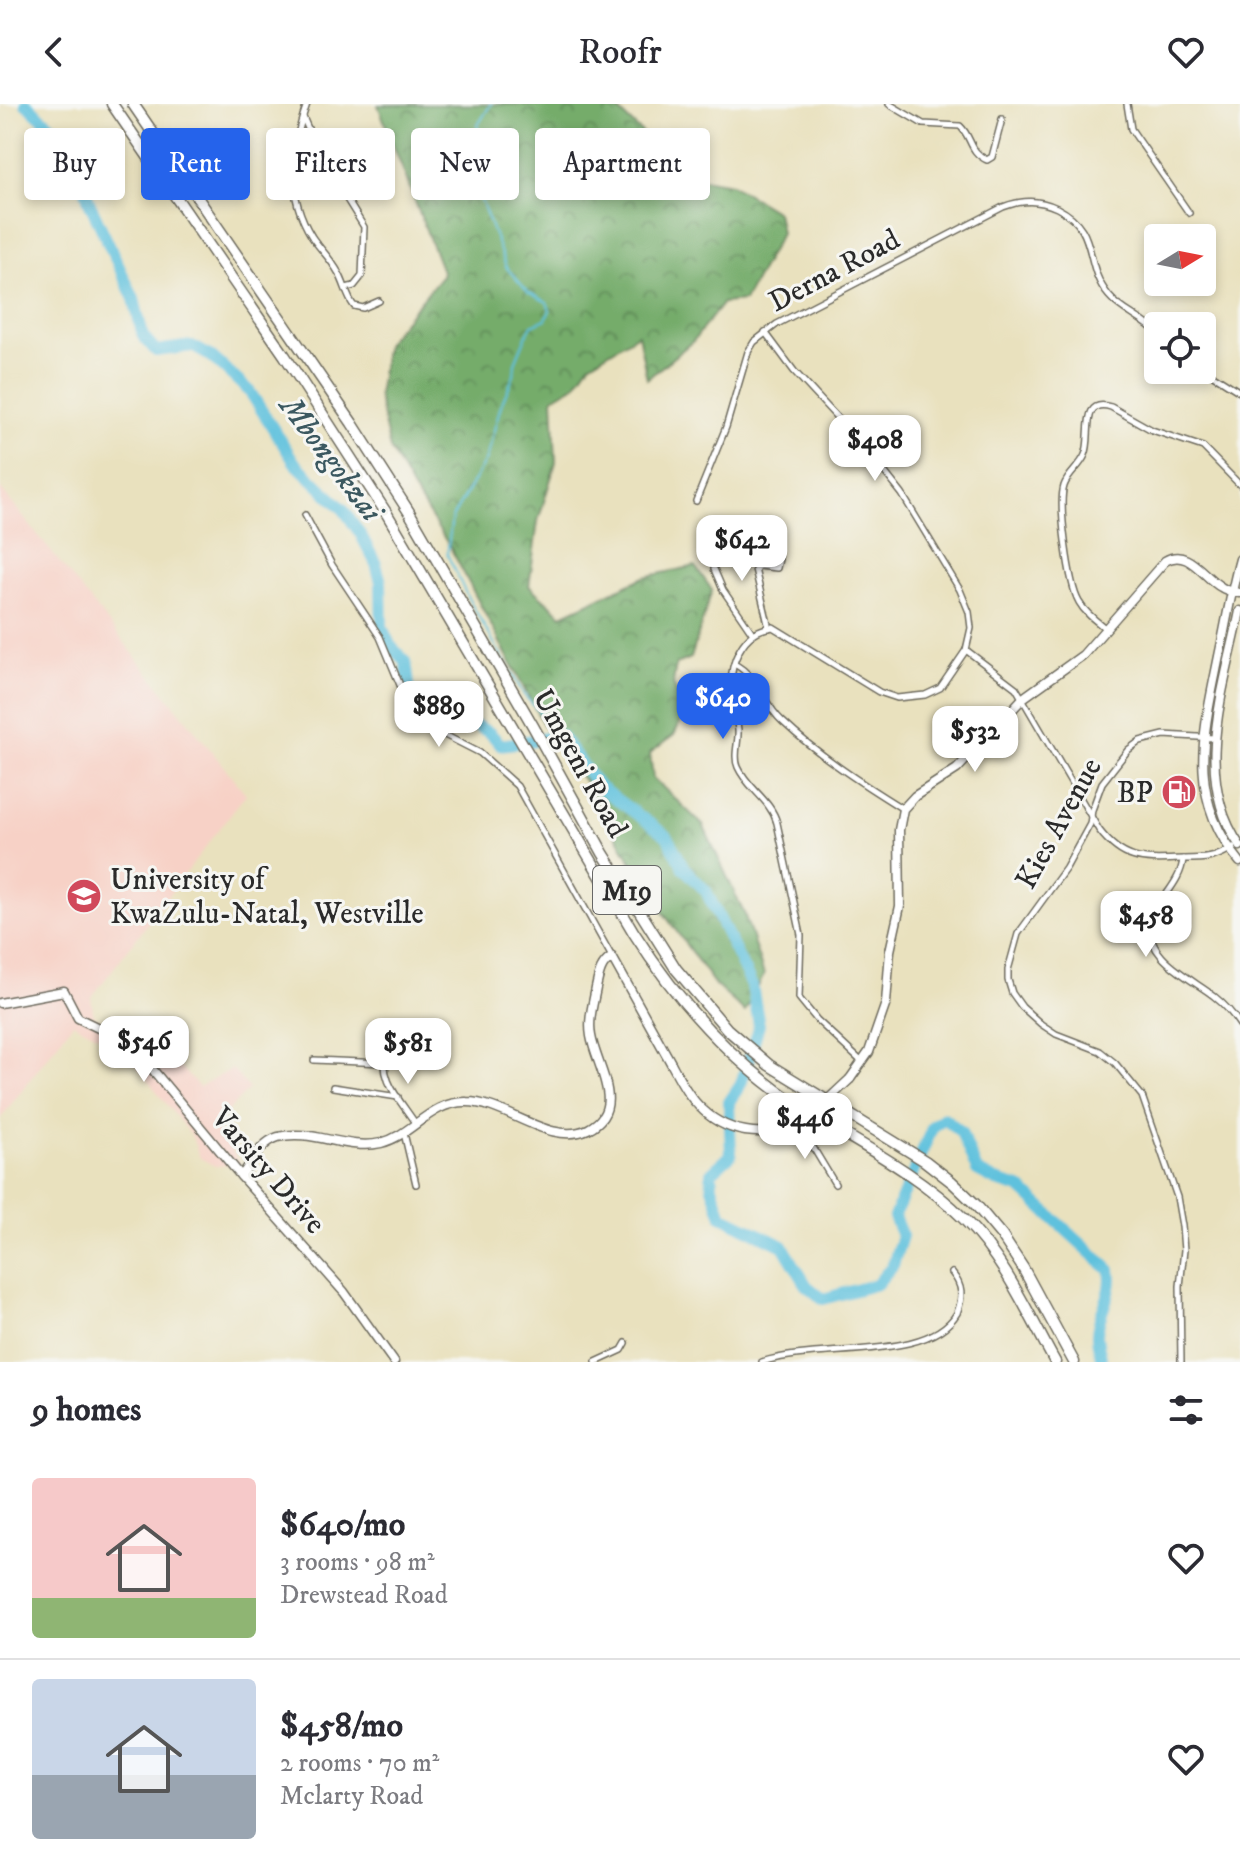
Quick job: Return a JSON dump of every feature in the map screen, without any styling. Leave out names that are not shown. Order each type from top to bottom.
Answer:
[{"type":"highway","name":"Umgeni Road","points":[[112,104],[285,356],[387,514],[649,957],[680,999],[735,1057],[767,1084],[912,1175],[964,1219],[1010,1279],[1055,1362]]},
{"type":"highway","name":"Umgeni Road","points":[[133,104],[352,423],[409,512],[603,853],[676,969],[703,1002],[769,1065],[913,1153],[952,1182],[1002,1236],[1074,1362]]},
{"type":"street","points":[[307,104],[293,151],[296,199],[310,235],[338,270],[354,306],[363,308],[379,301]]},
{"type":"street","points":[[889,104],[930,126],[955,123],[964,130],[972,149],[987,160],[992,158],[1002,119]]},
{"type":"street","points":[[1127,104],[1131,129],[1189,213]]},
{"type":"street","points":[[303,116],[327,172],[346,183],[346,198],[364,227],[362,276],[354,286],[346,288]]},
{"type":"street","name":"Derna Road","points":[[696,501],[727,424],[748,352],[765,332],[838,291],[1014,203],[1028,201],[1050,205],[1075,218],[1110,298],[1144,320]]},
{"type":"street","points":[[765,332],[794,371],[868,451],[918,518],[960,590],[969,612],[971,628],[966,650],[933,693],[897,698],[879,692],[781,631],[769,628],[753,634],[743,643],[734,664],[730,689],[738,730],[736,762],[771,808],[777,823],[801,935],[799,998],[804,1007],[863,1063]]},
{"type":"street","points":[[1216,377],[1240,392]]},
{"type":"street","points":[[1106,629],[1077,600],[1062,513],[1063,489],[1086,454],[1089,413],[1095,407],[1104,405],[1152,430],[1192,441],[1215,457],[1240,485]]},
{"type":"street","points":[[305,515],[332,565],[380,637],[410,709],[429,727],[480,753],[517,786],[692,1098],[708,1115],[731,1127],[769,1132],[802,1122],[850,1079],[863,1063],[886,1003],[890,951],[900,906],[899,830],[903,809],[915,796],[957,769],[1023,698],[1083,655],[1144,581],[1170,558],[1187,559],[1222,588],[1236,592]]},
{"type":"street","points":[[769,628],[755,569],[759,566],[777,568],[779,559]]},
{"type":"street","points":[[1236,846],[1220,831],[1207,795],[1202,762],[1203,738],[1236,592],[1240,559]]},
{"type":"street","points":[[714,569],[723,590],[753,634]]},
{"type":"street","points":[[1240,611],[1214,738],[1213,770],[1217,793],[1240,862]]},
{"type":"street","points":[[966,650],[1005,678],[1023,698],[1108,842],[1130,857],[1150,861],[1212,858],[1236,846]]},
{"type":"street","points":[[734,664],[745,671],[774,713],[792,730],[841,769],[903,809]]},
{"type":"street","name":"Kies Avenue","points":[[1181,1362],[1179,1302],[1184,1250],[1182,1226],[1177,1197],[1142,1096],[1115,1063],[1100,1051],[1056,1034],[1041,1024],[1014,997],[1008,980],[1012,949],[1018,934],[1066,868],[1092,819],[1092,810],[1102,783],[1128,750],[1140,741],[1164,735],[1214,738]]},
{"type":"street","points":[[1207,795],[1217,793]]},
{"type":"street","points":[[1183,859],[1181,870],[1151,922],[1152,939],[1169,964],[1225,1005],[1240,1025]]},
{"type":"street","points":[[241,1176],[262,1147],[275,1138],[297,1136],[374,1144],[404,1132],[439,1107],[467,1102],[485,1104],[562,1133],[579,1132],[594,1125],[605,1111],[609,1097],[592,1044],[591,1010],[601,970],[612,957]]},
{"type":"street","name":"Varsity Drive","points":[[0,1003],[64,991],[78,1018],[121,1039],[138,1052],[241,1176],[344,1292],[394,1362]]},
{"type":"street","points":[[388,1049],[384,1063],[387,1079],[415,1123]]},
{"type":"street","points":[[314,1060],[384,1063]]},
{"type":"street","points":[[333,1087],[398,1097]]},
{"type":"street","points":[[802,1122],[835,1184]]},
{"type":"street","points":[[404,1132],[416,1184]]},
{"type":"street","points":[[940,1340],[953,1324],[960,1305],[961,1288],[952,1273]]},
{"type":"street","points":[[596,1362],[622,1350],[626,1343]]},
{"type":"street","points":[[762,1362],[787,1358],[856,1358]]},
{"type":"shaded area","name":"University of KwaZulu-Natal, Westville","points":[[0,488],[246,794],[91,998],[94,1017],[133,1036],[159,1066],[180,1067],[199,1087],[232,1069],[249,1089],[215,1124],[240,1164],[215,1166],[200,1158],[192,1137],[123,1048],[73,1023],[0,1119]]},
{"type":"green space","points":[[616,104],[617,109],[637,128],[535,128],[535,200],[710,200],[710,180],[731,184],[777,212],[781,233],[744,301],[723,303],[693,341],[647,379],[638,334],[590,364],[575,385],[553,398],[556,462],[538,521],[529,586],[562,615],[644,577],[695,566],[712,590],[691,658],[676,664],[673,684],[685,712],[674,735],[650,753],[653,778],[703,825],[744,913],[764,975],[745,1012],[715,985],[650,894],[589,788],[544,726],[450,547],[390,449],[378,396],[386,343],[443,274],[415,200],[519,200],[519,128],[411,128],[411,191],[395,149],[395,128],[387,128],[378,105]]},
{"type":"waterway","name":"Mbongokzai","points":[[26,104],[58,132],[78,166],[90,204],[134,299],[143,336],[156,351],[192,346],[212,357],[250,392],[295,463],[344,510],[361,535],[376,564],[381,582],[382,627],[390,645],[406,662],[411,699],[427,717],[450,725],[473,724],[490,733],[501,745],[561,736],[598,786],[667,836],[684,868],[706,891],[752,986],[759,1025],[741,1084],[729,1102],[731,1155],[711,1173],[712,1187],[722,1216],[783,1246],[807,1286],[823,1299],[877,1284],[893,1265],[902,1236],[894,1217],[933,1126],[944,1118],[961,1132],[977,1171],[1020,1188],[1110,1270],[1110,1287],[1097,1335],[1102,1362]]},
{"type":"waterway","points":[[491,104],[478,125],[475,145],[478,192],[506,267],[528,292],[547,302],[550,310],[546,319],[532,325],[527,334],[501,405],[486,459],[452,518],[447,554],[468,598],[524,695],[561,736]]},
{"type":"place","name":"BP","points":[[1179,792]]},
{"type":"place","name":"University of KwaZulu-Natal, Westville","points":[[84,896]]}]
